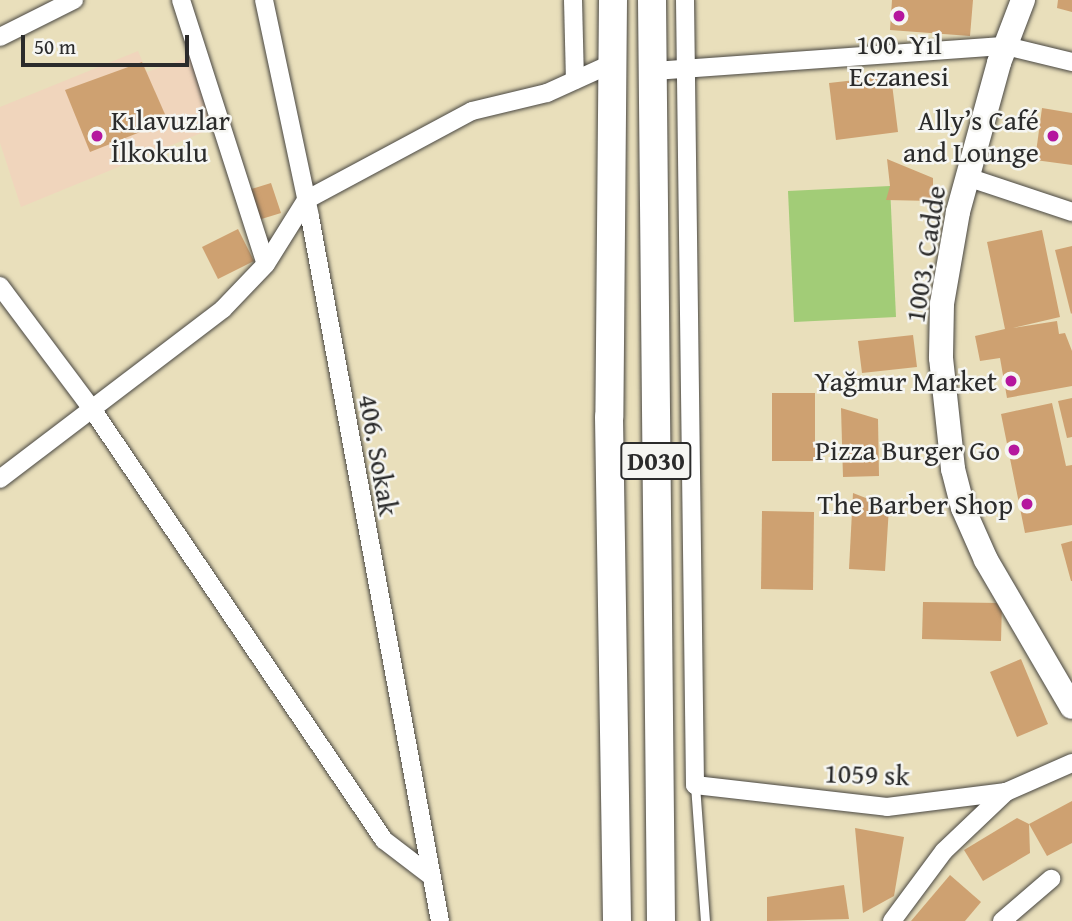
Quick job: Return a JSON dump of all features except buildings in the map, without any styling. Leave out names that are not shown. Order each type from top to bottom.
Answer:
[{"type":"highway","name":"D030","points":[[613,0],[609,417],[617,921]]},
{"type":"highway","name":"D030","points":[[652,0],[661,921]]},
{"type":"main road","name":"1003. Cadde","points":[[1023,0],[1006,46],[967,177],[942,304],[941,358],[953,469],[986,560],[1072,707]]},
{"type":"street","points":[[0,37],[74,0]]},
{"type":"street","points":[[181,0],[266,264]]},
{"type":"street","name":"406. Sokak","points":[[264,0],[306,200],[440,921]]},
{"type":"street","points":[[573,0],[575,80]]},
{"type":"street","points":[[685,0],[688,67],[695,785]]},
{"type":"street","points":[[654,71],[1006,46],[1072,61]]},
{"type":"street","points":[[0,479],[223,309],[266,264],[306,200],[472,111],[547,93],[613,63]]},
{"type":"street","points":[[967,177],[1072,212]]},
{"type":"street","points":[[0,286],[92,409],[384,840],[431,876]]},
{"type":"street","name":"1059 sk","points":[[695,785],[887,807],[1006,792],[1072,763]]},
{"type":"street","points":[[892,921],[944,851],[1006,792]]},
{"type":"street","points":[[1002,921],[1051,879]]},
{"type":"lane","points":[[695,785],[705,921]]},
{"type":"shaded area","name":"Kılavuzlar İlkokulu","points":[[138,51],[147,72],[192,56],[211,129],[21,207],[0,143],[0,107]]},
{"type":"green space","points":[[890,186],[896,317],[794,322],[788,191]]},
{"type":"place","name":"100. Yıl Eczanesi","points":[[899,16]]},
{"type":"place","name":"Kılavuzlar İlkokulu","points":[[97,136]]},
{"type":"place","name":"Ally’s Café and Lounge","points":[[1053,136]]},
{"type":"place","name":"Yağmur Market","points":[[1011,381]]},
{"type":"place","name":"Pizza Burger Go","points":[[1014,450]]},
{"type":"place","name":"The Barber Shop","points":[[1027,504]]}]
